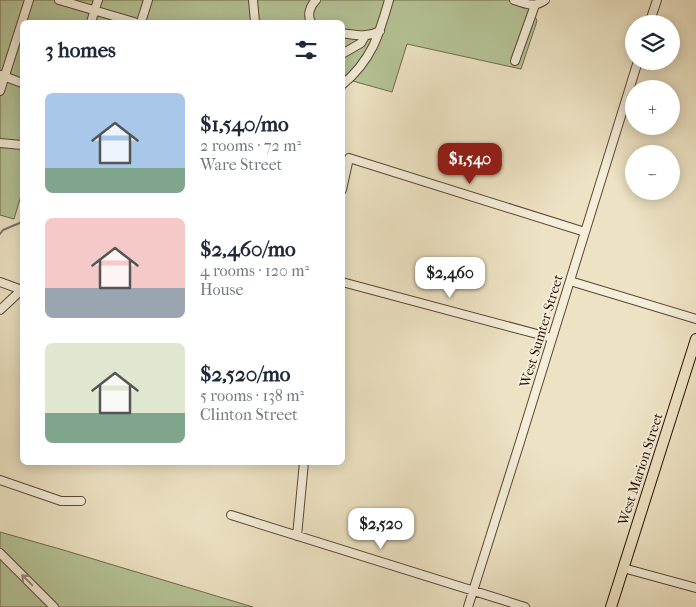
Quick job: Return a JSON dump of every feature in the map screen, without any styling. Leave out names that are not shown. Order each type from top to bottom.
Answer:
[{"type":"main road","name":"West Marion Street","points":[[611,607],[696,339]]},
{"type":"street","points":[[22,20],[29,0]]},
{"type":"street","points":[[59,0],[127,20]]},
{"type":"street","points":[[92,20],[98,0]]},
{"type":"street","points":[[142,20],[148,0]]},
{"type":"street","points":[[252,0],[255,20]]},
{"type":"street","points":[[310,20],[310,10],[316,0]]},
{"type":"street","points":[[345,82],[357,71],[372,51],[389,0]]},
{"type":"street","points":[[514,0],[535,5],[545,0]]},
{"type":"street","points":[[652,15],[657,0]]},
{"type":"street","points":[[515,61],[535,5]]},
{"type":"street","points":[[0,91],[2,76],[20,25]]},
{"type":"street","points":[[345,33],[365,36],[380,31]]},
{"type":"street","points":[[345,52],[361,43],[365,36]]},
{"type":"street","name":"West Sumter Street","points":[[468,607],[635,70]]},
{"type":"street","points":[[2,76],[20,82]]},
{"type":"street","points":[[0,143],[20,145]]},
{"type":"street","points":[[345,176],[349,158],[585,232]]},
{"type":"street","points":[[570,281],[696,319]]},
{"type":"street","points":[[0,282],[20,289]]},
{"type":"street","points":[[345,283],[552,338]]},
{"type":"street","points":[[0,310],[20,292]]},
{"type":"street","points":[[297,536],[304,465]]},
{"type":"street","points":[[0,480],[61,500],[81,501]]},
{"type":"street","points":[[231,515],[525,607]]},
{"type":"street","points":[[0,553],[54,607]]},
{"type":"street","points":[[623,568],[696,588]]},
{"type":"green space","points":[[0,0],[545,0],[532,13],[537,21],[521,69],[407,44],[392,92],[349,80],[345,83],[345,20],[20,20],[20,199],[14,219],[0,215]]},
{"type":"green space","points":[[0,532],[60,549],[253,607],[0,607]]},
{"type":"waterway","points":[[0,234],[3,230],[20,223]]}]
